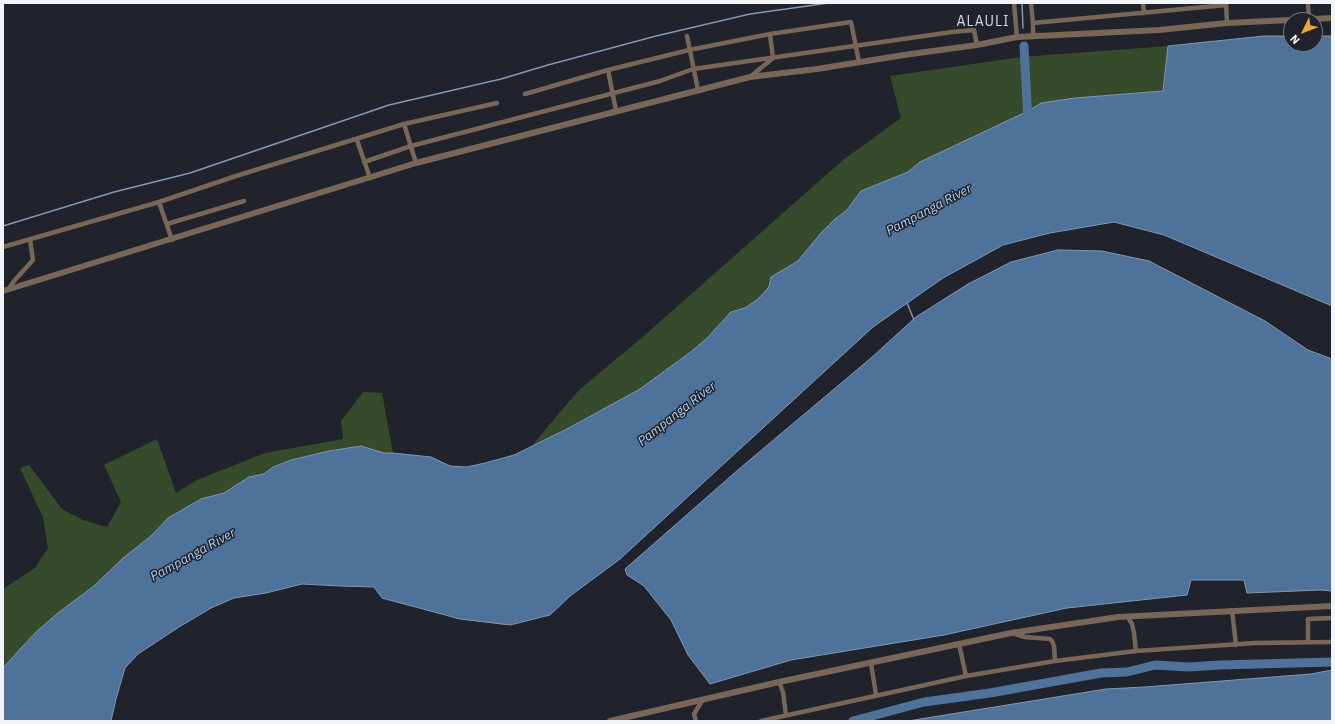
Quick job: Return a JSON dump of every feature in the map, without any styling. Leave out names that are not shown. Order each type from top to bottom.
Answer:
[{"type":"street","points":[[1014,3],[1017,38]]},
{"type":"street","points":[[1031,3],[1033,36]]},
{"type":"street","points":[[1143,3],[1144,13]]},
{"type":"street","points":[[1033,23],[1226,4],[1227,23]]},
{"type":"street","points":[[6,291],[416,164],[750,77],[817,69],[1033,36],[1159,30],[1227,23],[1283,20]]},
{"type":"street","points":[[525,94],[608,70],[689,50],[770,34],[851,22],[859,62]]},
{"type":"street","points":[[364,162],[411,146],[660,81],[693,69],[974,30],[977,45]]},
{"type":"street","points":[[770,34],[773,58]]},
{"type":"street","points":[[687,36],[698,90]]},
{"type":"street","points":[[750,77],[773,58]]},
{"type":"street","points":[[608,70],[616,111]]},
{"type":"street","points":[[3,247],[159,202],[236,176],[357,140],[404,124],[497,104]]},
{"type":"street","points":[[404,124],[416,164]]},
{"type":"street","points":[[357,140],[370,178]]},
{"type":"street","points":[[167,224],[244,201]]},
{"type":"street","points":[[159,202],[172,240]]},
{"type":"street","points":[[6,291],[33,260],[30,239]]},
{"type":"street","points":[[610,721],[779,682],[1011,632],[1127,616],[1332,606]]},
{"type":"street","points":[[1232,610],[1236,645]]},
{"type":"street","points":[[1127,616],[1133,628],[1136,651]]},
{"type":"street","points":[[1308,642],[1308,619],[1332,618]]},
{"type":"street","points":[[1011,632],[1025,637],[1050,639],[1054,646],[1055,661]]},
{"type":"street","points":[[761,721],[966,676],[1055,661],[1136,651],[1255,643],[1332,642]]},
{"type":"street","points":[[960,644],[966,676]]},
{"type":"street","points":[[871,663],[876,695]]},
{"type":"street","points":[[779,682],[783,692],[786,715]]},
{"type":"street","points":[[696,721],[694,714],[703,699]]},
{"type":"green space","points":[[1168,46],[1163,91],[1075,98],[1041,103],[1030,110],[920,162],[908,172],[861,191],[847,210],[835,219],[821,233],[798,261],[771,277],[769,287],[758,299],[745,308],[731,312],[707,338],[692,351],[640,389],[531,447],[579,390],[646,334],[843,160],[901,118],[890,76],[1021,57]]},
{"type":"green space","points":[[363,392],[382,393],[393,453],[384,453],[361,446],[291,460],[273,467],[264,474],[249,477],[224,493],[201,499],[168,518],[152,535],[122,559],[94,586],[37,631],[3,668],[3,589],[35,568],[48,548],[43,517],[20,468],[29,465],[62,509],[83,520],[107,527],[121,502],[104,465],[157,439],[176,493],[197,480],[265,453],[343,439],[341,421]]},
{"type":"water","name":"Pampanga River","points":[[1264,36],[1283,36],[1283,52],[1323,52],[1323,36],[1332,36],[1332,306],[1164,235],[1114,222],[1050,233],[1003,245],[943,278],[873,327],[620,559],[570,596],[550,615],[510,625],[460,619],[382,598],[374,587],[302,584],[266,593],[234,598],[211,608],[138,654],[125,668],[111,721],[3,721],[3,668],[37,631],[94,586],[122,559],[152,535],[168,518],[201,499],[224,493],[249,477],[264,474],[273,467],[291,460],[329,451],[361,446],[384,453],[431,457],[450,466],[467,467],[514,455],[567,429],[640,389],[692,351],[707,338],[731,312],[745,308],[758,299],[769,287],[771,277],[798,261],[821,233],[835,219],[847,210],[861,191],[908,172],[920,162],[1030,110],[1041,103],[1075,98],[1163,91],[1168,46]]},
{"type":"water","points":[[1058,250],[1102,251],[1149,261],[1265,321],[1308,350],[1332,359],[1332,591],[1321,590],[1247,593],[1244,580],[1191,580],[1187,595],[1067,608],[944,635],[791,660],[710,684],[688,655],[671,620],[644,586],[627,575],[625,569],[739,469],[871,358],[916,317],[968,284],[1011,262]]},
{"type":"water","points":[[1332,670],[1332,721],[908,721],[1106,689],[1311,674]]},
{"type":"waterway","points":[[3,226],[114,192],[190,173],[389,105],[501,79],[656,36],[750,14],[829,3]]},
{"type":"waterway","points":[[1022,3],[1023,28]]},
{"type":"waterway","points":[[1024,46],[1028,122]]},
{"type":"waterway","points":[[907,303],[914,320]]},
{"type":"waterway","points":[[853,721],[924,702],[990,693],[1101,673],[1127,672],[1155,665],[1189,667],[1332,662]]},
{"type":"district","name":"ALAULI","points":[[983,22]]}]
